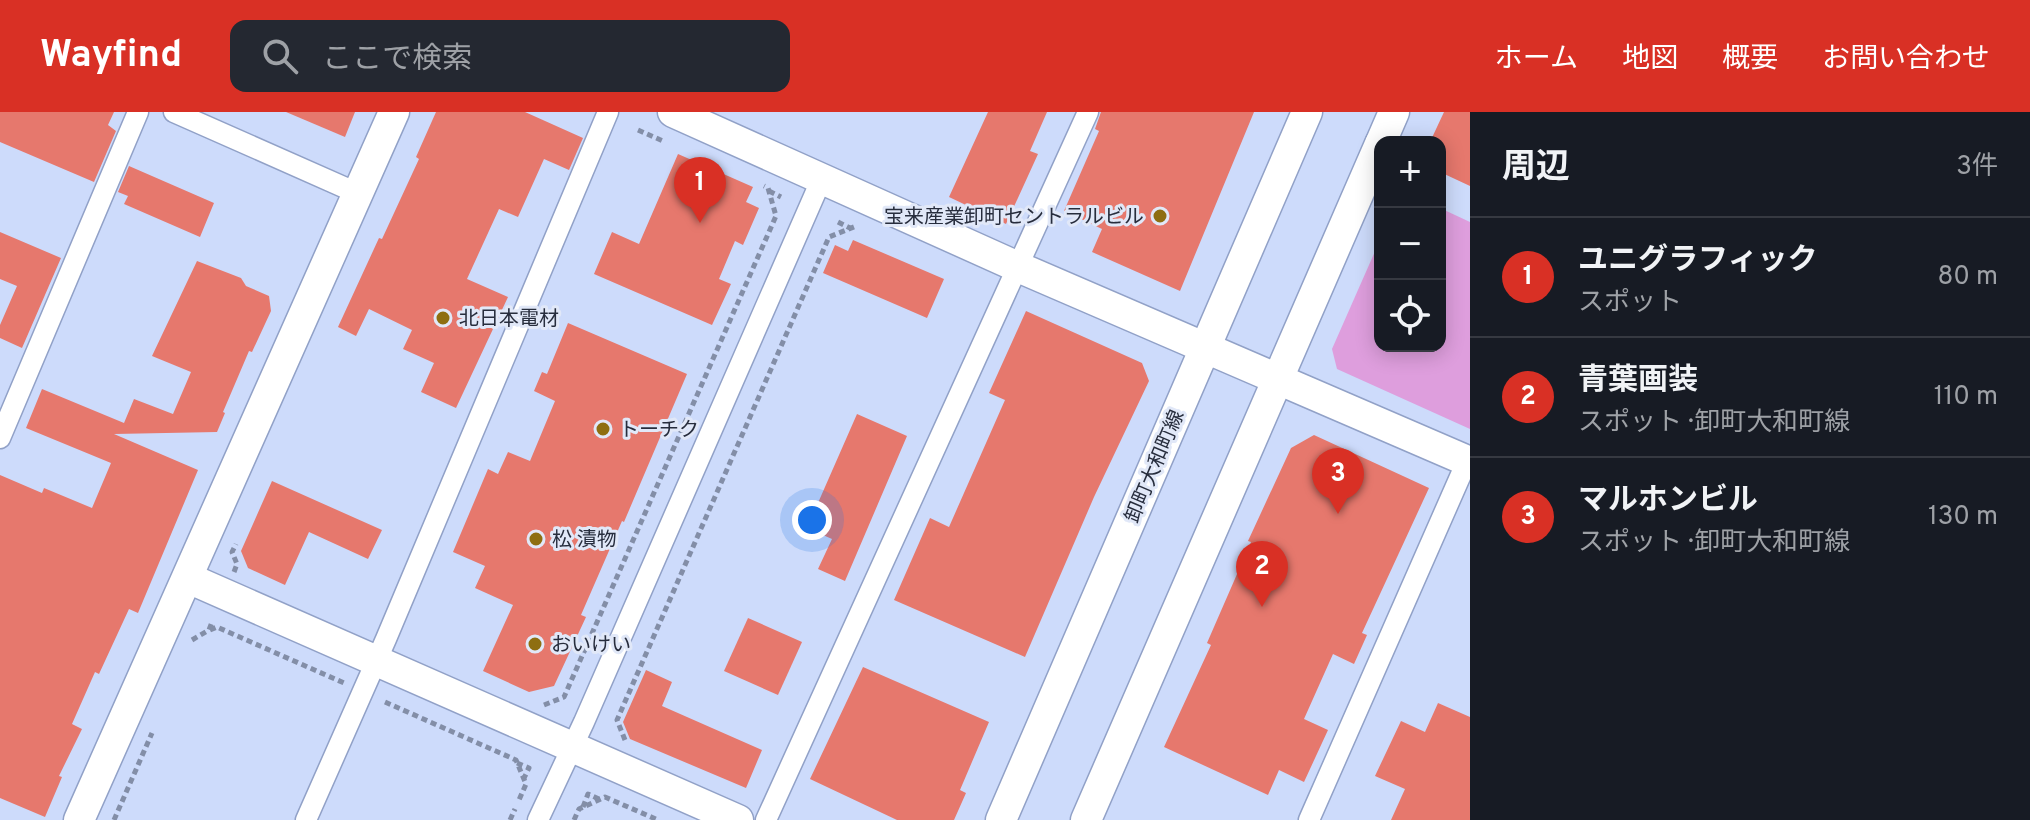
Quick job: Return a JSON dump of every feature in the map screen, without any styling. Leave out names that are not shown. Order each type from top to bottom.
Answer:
[{"type":"street","points":[[0,438],[138,112]]},
{"type":"street","points":[[174,112],[357,193]]},
{"type":"street","points":[[79,820],[394,112]]},
{"type":"street","points":[[306,820],[377,661],[608,112]]},
{"type":"street","points":[[673,112],[1018,267],[1469,462],[1309,820]]},
{"type":"street","points":[[766,820],[1088,112]]},
{"type":"street","name":"卸町大和町線","points":[[1001,820],[1307,112]]},
{"type":"street","points":[[1383,136],[1394,112]]},
{"type":"street","points":[[1086,820],[1374,157]]},
{"type":"street","points":[[538,820],[584,722],[822,178]]},
{"type":"street","points":[[188,578],[738,820]]},
{"type":"path","points":[[638,130],[667,143]]},
{"type":"path","points":[[754,181],[781,197]]},
{"type":"path","points":[[540,707],[564,697],[776,216],[769,191]]},
{"type":"path","points":[[838,222],[851,228]]},
{"type":"path","points":[[625,741],[617,720],[829,237],[856,226],[870,232]]},
{"type":"path","points":[[209,630],[212,622]]},
{"type":"path","points":[[187,651],[193,637],[217,627],[349,685]]},
{"type":"path","points":[[555,710],[559,699]]},
{"type":"path","points":[[385,702],[516,760],[526,784],[510,820]]},
{"type":"path","points":[[114,820],[157,722]]},
{"type":"path","points":[[614,736],[619,724]]},
{"type":"path","points":[[574,820],[579,809],[605,797],[658,820]]},
{"type":"shaded area","points":[[1446,211],[1470,222],[1470,429],[1337,369],[1332,349],[1374,254],[1374,352],[1446,352]]},
{"type":"building","points":[[0,112],[114,112],[108,125],[116,131],[94,182],[0,142]]},
{"type":"building","points":[[286,112],[355,112],[345,137]]},
{"type":"building","points":[[436,112],[525,112],[583,138],[569,170],[544,159],[518,217],[499,209],[467,279],[508,297],[456,408],[421,392],[434,363],[403,349],[412,330],[369,309],[356,336],[338,327],[419,159],[416,157]]},
{"type":"building","points":[[988,112],[1047,112],[1030,151],[1038,154],[1006,224],[949,197]]},
{"type":"building","points":[[1101,112],[1254,112],[1180,291],[1092,252],[1102,229],[1064,211],[1099,131],[1095,129]]},
{"type":"building","points":[[1444,112],[1470,112],[1470,186],[1446,175],[1446,136],[1433,136]]},
{"type":"building","points":[[678,154],[753,187],[746,202],[759,208],[743,245],[735,241],[719,279],[731,284],[712,325],[594,274],[612,232],[639,244]]},
{"type":"building","points":[[129,166],[214,203],[200,237],[124,204],[128,196],[118,192]]},
{"type":"building","points":[[0,232],[61,258],[22,348],[0,338],[0,325],[17,286],[0,279]]},
{"type":"building","points":[[853,240],[944,279],[927,318],[823,273],[835,245],[848,251]]},
{"type":"building","points":[[197,261],[241,278],[246,286],[269,296],[271,311],[252,352],[249,351],[217,432],[114,434],[198,470],[138,613],[129,609],[99,674],[95,672],[72,724],[82,729],[59,776],[62,777],[45,817],[0,798],[0,475],[42,493],[44,488],[92,508],[111,463],[26,428],[42,389],[124,423],[134,399],[173,414],[191,372],[152,356]]},
{"type":"building","points":[[1026,311],[1142,363],[1149,381],[1094,497],[1025,657],[894,600],[930,518],[949,527],[1005,400],[989,393]]},
{"type":"building","points":[[568,323],[687,374],[581,615],[586,617],[554,686],[529,692],[483,671],[513,605],[475,588],[485,566],[453,552],[488,469],[498,474],[508,452],[530,461],[555,401],[534,391],[542,372],[547,374]]},
{"type":"building","points":[[857,414],[907,436],[845,581],[818,569],[832,539],[807,528]]},
{"type":"building","points":[[1314,435],[1429,488],[1362,633],[1367,635],[1354,664],[1333,654],[1304,719],[1328,730],[1304,782],[1279,770],[1268,795],[1164,747],[1211,645],[1207,643],[1251,542],[1248,541],[1291,448]]},
{"type":"building","points":[[272,481],[382,530],[368,559],[309,532],[285,585],[248,568],[241,551]]},
{"type":"building","points":[[748,618],[802,642],[778,695],[724,671]]},
{"type":"building","points":[[863,667],[989,722],[960,790],[966,793],[954,820],[897,820],[810,779]]},
{"type":"building","points":[[646,670],[672,682],[662,706],[762,750],[746,788],[630,739],[623,722]]},
{"type":"building","points":[[1438,703],[1470,717],[1470,820],[1391,820],[1405,789],[1375,776],[1401,721],[1425,732]]},
{"type":"place","name":"宝来産業卸町セントラルビル","points":[[1160,216]]},
{"type":"place","name":"ユニグラフィック","points":[[700,223]]},
{"type":"place","name":"北日本電材","points":[[443,318]]},
{"type":"place","name":"トーチク","points":[[603,429]]},
{"type":"place","name":"マルホンビル","points":[[1338,514]]},
{"type":"place","name":"松 漬物","points":[[536,539]]},
{"type":"place","name":"青葉画装","points":[[1262,607]]},
{"type":"place","name":"おいけい","points":[[535,644]]}]
